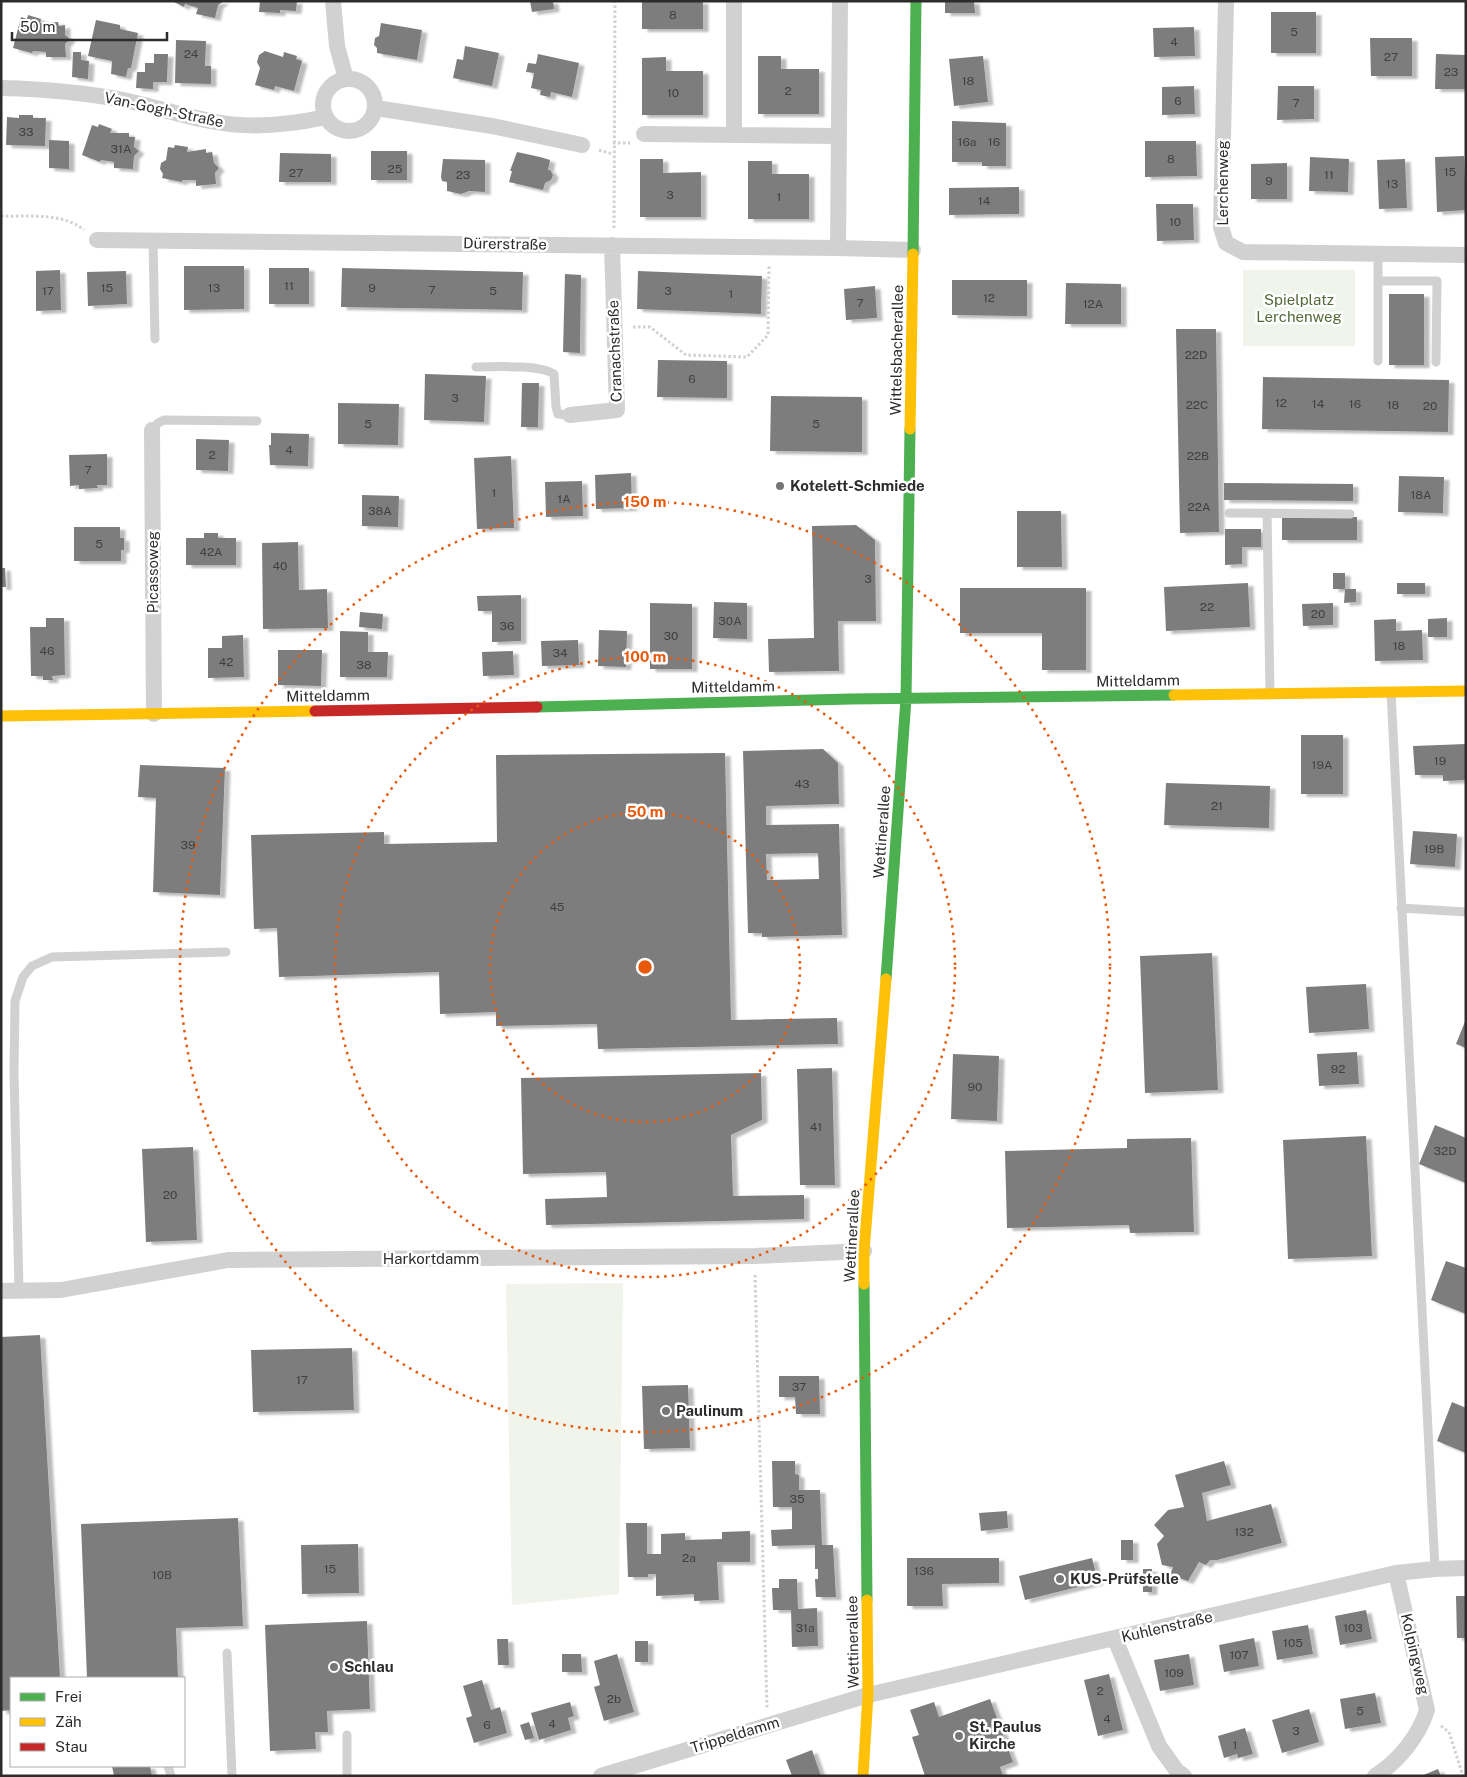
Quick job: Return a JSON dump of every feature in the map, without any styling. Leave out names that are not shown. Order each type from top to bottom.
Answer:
[{"type":"street","points":[[333,1],[337,46],[346,79]]},
{"type":"street","points":[[734,1],[734,134]]},
{"type":"street","points":[[838,248],[840,1]]},
{"type":"street","name":"Wittelsbacherallee","points":[[906,699],[910,533],[916,1]]},
{"type":"street","name":"Lerchenweg","points":[[1226,1],[1220,227],[1226,244],[1242,252],[1466,255]]},
{"type":"street","points":[[346,79],[358,80],[368,86],[375,96],[376,108],[372,119],[364,127],[354,131],[342,131],[333,126],[326,117],[323,102],[329,88],[337,82],[346,79]]},
{"type":"street","name":"Van-Gogh-Straße","points":[[1,88],[33,88],[72,92],[123,100],[216,122],[260,126],[296,124],[326,117]]},
{"type":"street","points":[[376,108],[492,126],[582,145]]},
{"type":"street","points":[[644,134],[838,136]]},
{"type":"street","name":"Dürerstraße","points":[[96,240],[912,250]]},
{"type":"street","name":"Cranachstraße","points":[[570,415],[617,410],[612,245]]},
{"type":"street","name":"Picassoweg","points":[[152,430],[154,714]]},
{"type":"street","name":"Mitteldamm","points":[[1,716],[906,699],[1466,691]]},
{"type":"street","name":"Wettinerallee","points":[[863,1776],[868,1695],[864,1251],[887,972],[906,699]]},
{"type":"street","name":"Harkortdamm","points":[[1,1291],[62,1290],[228,1260],[755,1256],[864,1251]]},
{"type":"street","name":"Kuhlenstraße","points":[[868,1695],[1115,1640],[1396,1573],[1466,1568]]},
{"type":"street","name":"Kolpingweg","points":[[1396,1573],[1427,1710],[1424,1719]]},
{"type":"street","points":[[1115,1640],[1159,1746],[1177,1771],[1184,1776]]},
{"type":"street","name":"Trippeldamm","points":[[601,1776],[868,1695]]},
{"type":"street","points":[[1375,1776],[1388,1768],[1411,1741],[1424,1719]]},
{"type":"lane","points":[[153,241],[154,339]]},
{"type":"lane","points":[[1378,254],[1378,361]]},
{"type":"lane","points":[[1378,281],[1437,281],[1436,362]]},
{"type":"lane","points":[[476,367],[524,368],[549,371],[554,374],[558,414],[570,415]]},
{"type":"lane","points":[[152,430],[158,422],[164,420],[257,422]]},
{"type":"lane","points":[[1229,513],[1350,514]]},
{"type":"lane","points":[[1267,514],[1270,694]]},
{"type":"lane","points":[[1390,692],[1435,1569]]},
{"type":"lane","points":[[1401,908],[1466,912]]},
{"type":"lane","points":[[19,1290],[14,1073],[15,1001],[23,977],[32,966],[52,957],[226,952]]},
{"type":"lane","points":[[227,1653],[232,1776]]},
{"type":"lane","points":[[347,1734],[347,1776]]},
{"type":"path","points":[[612,245],[614,234],[615,1]]},
{"type":"path","points":[[1,216],[65,219],[78,225],[96,240]]},
{"type":"path","points":[[615,326],[650,327],[686,355],[747,357],[768,335],[769,247]]},
{"type":"path","points":[[755,1256],[768,1725]]},
{"type":"path","points":[[1424,1719],[1442,1726],[1449,1732],[1463,1776]]},
{"type":"green space","name":"Spielplatz Lerchenweg","points":[[1243,270],[1355,270],[1355,346],[1243,346]]},
{"type":"green space","points":[[623,1283],[619,1594],[512,1605],[506,1284]]},
{"type":"building","points":[[172,1],[224,1],[218,5],[215,18],[196,14],[198,8],[185,4],[184,7]]},
{"type":"building","points":[[260,1],[297,1],[296,11],[280,10],[280,13],[259,12]]},
{"type":"building","points":[[530,1],[553,1],[554,9],[532,12]]},
{"type":"building","points":[[642,1],[703,1],[703,29],[642,29]]},
{"type":"building","points":[[945,1],[974,1],[975,13],[945,13]]},
{"type":"building","points":[[1271,12],[1316,12],[1316,53],[1271,53]]},
{"type":"building","points":[[28,15],[41,19],[40,23],[58,22],[59,26],[65,25],[65,35],[70,39],[65,44],[66,57],[46,57],[46,52],[33,51],[32,53],[13,48],[21,17],[27,19]]},
{"type":"building","points":[[96,20],[120,25],[120,29],[138,33],[131,68],[128,68],[126,77],[111,74],[112,61],[88,56]]},
{"type":"building","points":[[381,23],[422,30],[417,60],[377,53],[377,48],[374,45],[375,38],[379,36]]},
{"type":"building","points":[[1194,27],[1195,56],[1154,57],[1153,28]]},
{"type":"building","points":[[1370,38],[1412,38],[1412,76],[1371,76]]},
{"type":"building","points":[[176,40],[206,41],[205,66],[211,66],[211,84],[175,83]]},
{"type":"building","points":[[465,46],[499,53],[492,86],[453,78],[457,59],[463,60]]},
{"type":"building","points":[[265,51],[283,57],[284,52],[297,56],[296,59],[302,61],[294,91],[275,86],[274,90],[255,85],[260,68],[257,62],[259,55]]},
{"type":"building","points":[[73,52],[81,52],[81,60],[89,61],[88,79],[72,77]]},
{"type":"building","points":[[154,54],[168,54],[167,82],[153,82],[153,89],[136,88],[137,72],[145,72],[145,63],[154,63]]},
{"type":"building","points":[[538,54],[579,63],[572,97],[551,92],[550,97],[540,95],[541,90],[531,88],[534,73],[526,72],[528,63],[536,64]]},
{"type":"building","points":[[1436,54],[1466,55],[1466,89],[1435,89]]},
{"type":"building","points":[[758,56],[781,56],[781,69],[819,69],[819,114],[758,114]]},
{"type":"building","points":[[983,56],[988,102],[954,106],[949,59]]},
{"type":"building","points":[[666,57],[666,71],[703,71],[703,115],[642,115],[642,58]]},
{"type":"building","points":[[1194,86],[1195,114],[1162,115],[1162,87]]},
{"type":"building","points":[[1278,86],[1314,86],[1314,119],[1277,120]]},
{"type":"building","points":[[19,115],[33,115],[33,118],[46,118],[45,146],[6,145],[7,117],[19,118]]},
{"type":"building","points":[[952,121],[1006,123],[1006,166],[982,166],[982,162],[952,162]]},
{"type":"building","points":[[99,124],[112,129],[110,133],[129,133],[129,137],[135,137],[134,147],[139,151],[134,156],[133,169],[114,168],[114,162],[101,160],[100,162],[82,155],[92,125],[98,127]]},
{"type":"building","points":[[49,140],[69,141],[69,169],[49,168]]},
{"type":"building","points":[[1145,141],[1196,141],[1197,176],[1145,177]]},
{"type":"building","points":[[175,145],[188,147],[187,152],[206,149],[206,153],[212,152],[214,163],[219,168],[215,173],[216,184],[196,186],[196,180],[182,180],[182,182],[162,178],[161,163],[166,160],[168,147],[174,148]]},
{"type":"building","points":[[371,151],[407,151],[407,180],[371,180]]},
{"type":"building","points":[[517,152],[550,160],[548,170],[553,175],[551,180],[545,183],[543,190],[509,182],[512,171],[510,171]]},
{"type":"building","points":[[280,153],[331,154],[331,182],[279,182]]},
{"type":"building","points":[[1464,156],[1466,210],[1437,212],[1435,157]]},
{"type":"building","points":[[1310,157],[1349,159],[1348,192],[1309,191]]},
{"type":"building","points":[[443,159],[485,160],[485,192],[469,191],[461,194],[447,191],[447,182],[442,181],[441,177]]},
{"type":"building","points":[[640,159],[663,159],[663,173],[701,172],[701,217],[640,217]]},
{"type":"building","points":[[1405,159],[1407,208],[1379,209],[1377,160]]},
{"type":"building","points":[[748,161],[772,161],[772,174],[809,174],[809,219],[748,219]]},
{"type":"building","points":[[1287,163],[1287,199],[1251,199],[1251,164]]},
{"type":"building","points":[[1019,187],[1019,214],[949,215],[949,188]]},
{"type":"building","points":[[1156,204],[1193,204],[1194,240],[1157,241]]},
{"type":"building","points":[[184,266],[244,266],[244,309],[184,310]]},
{"type":"building","points":[[269,268],[309,268],[309,304],[269,304]]},
{"type":"building","points":[[342,268],[523,272],[522,310],[341,307]]},
{"type":"building","points":[[60,270],[61,310],[36,311],[36,271]]},
{"type":"building","points":[[126,271],[127,304],[88,306],[87,272]]},
{"type":"building","points":[[638,271],[762,276],[761,314],[637,309]]},
{"type":"building","points":[[565,274],[581,275],[580,353],[563,352]]},
{"type":"building","points":[[952,280],[1027,280],[1027,316],[952,315]]},
{"type":"building","points":[[1066,283],[1121,284],[1121,324],[1065,324]]},
{"type":"building","points":[[875,286],[877,318],[846,320],[844,289]]},
{"type":"building","points":[[1389,294],[1424,294],[1424,365],[1389,365]]},
{"type":"building","points":[[1176,329],[1216,329],[1219,532],[1180,533]]},
{"type":"building","points":[[658,360],[727,361],[727,398],[657,397]]},
{"type":"building","points":[[425,374],[486,376],[484,422],[424,420]]},
{"type":"building","points":[[1263,377],[1449,380],[1448,432],[1262,429]]},
{"type":"building","points":[[522,383],[539,383],[538,427],[521,427]]},
{"type":"building","points":[[771,396],[862,397],[862,452],[770,451]]},
{"type":"building","points":[[338,403],[399,404],[398,445],[338,444]]},
{"type":"building","points":[[271,433],[309,434],[308,466],[270,465],[269,445],[271,445]]},
{"type":"building","points":[[196,439],[229,440],[228,471],[196,470]]},
{"type":"building","points":[[107,454],[107,485],[97,485],[98,488],[79,489],[79,485],[70,486],[69,455]]},
{"type":"building","points":[[511,456],[514,528],[477,529],[474,458]]},
{"type":"building","points":[[631,473],[632,508],[596,509],[595,475]]},
{"type":"building","points":[[1399,476],[1444,477],[1443,513],[1398,512]]},
{"type":"building","points":[[582,481],[583,516],[546,517],[545,482]]},
{"type":"building","points":[[1224,483],[1353,484],[1353,501],[1224,500]]},
{"type":"building","points":[[362,495],[399,496],[398,527],[362,526]]},
{"type":"building","points":[[1017,511],[1061,511],[1062,567],[1017,567]]},
{"type":"building","points":[[1282,516],[1357,517],[1357,540],[1282,540]]},
{"type":"building","points":[[856,525],[875,540],[876,621],[838,621],[839,671],[769,672],[768,639],[814,638],[812,526]]},
{"type":"building","points":[[74,527],[120,527],[120,538],[124,538],[124,550],[121,550],[121,561],[74,561]]},
{"type":"building","points":[[1225,529],[1261,529],[1261,547],[1242,547],[1242,564],[1225,565]]},
{"type":"building","points":[[204,533],[218,533],[218,538],[236,538],[236,565],[186,565],[186,538],[204,538]]},
{"type":"building","points":[[298,542],[299,590],[327,589],[328,628],[263,629],[262,543]]},
{"type":"building","points":[[1,568],[5,568],[6,587],[1,587]]},
{"type":"building","points":[[1333,573],[1345,573],[1345,589],[1333,589]]},
{"type":"building","points":[[1248,583],[1250,627],[1166,631],[1164,587]]},
{"type":"building","points":[[1397,583],[1425,583],[1425,594],[1397,594]]},
{"type":"building","points":[[960,588],[1086,588],[1086,670],[1042,670],[1042,633],[960,633]]},
{"type":"building","points":[[1345,589],[1356,589],[1356,602],[1344,603]]},
{"type":"building","points":[[521,595],[521,641],[492,642],[492,611],[478,611],[477,596]]},
{"type":"building","points":[[714,602],[747,603],[747,639],[713,638]]},
{"type":"building","points":[[650,603],[692,604],[692,669],[650,669]]},
{"type":"building","points":[[1333,603],[1333,625],[1303,626],[1302,604]]},
{"type":"building","points":[[360,612],[383,614],[382,629],[359,627]]},
{"type":"building","points":[[46,618],[64,618],[65,675],[52,676],[53,680],[43,680],[43,676],[31,676],[30,627],[46,627]]},
{"type":"building","points":[[1447,618],[1447,637],[1428,637],[1428,619]]},
{"type":"building","points":[[1396,619],[1396,631],[1422,630],[1423,660],[1375,661],[1374,620]]},
{"type":"building","points":[[599,630],[627,631],[626,667],[598,666]]},
{"type":"building","points":[[340,631],[368,632],[368,652],[388,652],[387,677],[340,677]]},
{"type":"building","points":[[243,635],[244,677],[208,678],[208,648],[222,648],[222,636]]},
{"type":"building","points":[[578,640],[579,665],[542,666],[541,641]]},
{"type":"building","points":[[278,650],[322,650],[321,686],[278,685]]},
{"type":"building","points":[[513,651],[514,675],[483,676],[482,652]]},
{"type":"building","points":[[1301,735],[1343,735],[1343,794],[1301,794]]},
{"type":"building","points":[[1466,744],[1466,780],[1443,781],[1443,775],[1415,775],[1413,746]]},
{"type":"building","points":[[823,749],[838,763],[839,804],[766,806],[766,825],[839,824],[842,935],[762,937],[762,933],[748,933],[743,751]],"holes":[[[818,853],[819,879],[767,880],[766,854]]]},
{"type":"building","points":[[725,753],[731,1020],[837,1018],[838,1044],[598,1049],[597,1024],[496,1026],[496,1012],[440,1014],[439,972],[279,977],[277,928],[254,929],[251,835],[384,832],[384,844],[497,842],[496,755]]},
{"type":"building","points":[[140,765],[225,768],[220,895],[153,892],[156,798],[138,797]]},
{"type":"building","points":[[1166,783],[1270,786],[1269,828],[1164,825]]},
{"type":"building","points":[[1413,831],[1457,834],[1455,867],[1410,864]]},
{"type":"building","points":[[1212,953],[1218,1090],[1145,1093],[1140,956]]},
{"type":"building","points":[[1366,984],[1369,1029],[1309,1033],[1306,987]]},
{"type":"building","points":[[1466,1019],[1466,1048],[1456,1044]]},
{"type":"building","points":[[1357,1052],[1359,1084],[1319,1086],[1317,1054]]},
{"type":"building","points":[[953,1054],[999,1056],[997,1121],[951,1119]]},
{"type":"building","points":[[832,1068],[835,1185],[800,1185],[797,1069]]},
{"type":"building","points":[[761,1073],[762,1120],[731,1135],[733,1196],[804,1195],[804,1219],[546,1225],[545,1199],[607,1197],[606,1172],[523,1174],[521,1078]]},
{"type":"building","points":[[1435,1125],[1466,1138],[1466,1183],[1419,1164]]},
{"type":"building","points":[[1366,1136],[1372,1256],[1288,1259],[1283,1140]]},
{"type":"building","points":[[1191,1138],[1194,1232],[1130,1233],[1129,1225],[1007,1228],[1005,1151],[1127,1148],[1127,1139]]},
{"type":"building","points":[[193,1147],[197,1240],[146,1242],[142,1149]]},
{"type":"building","points":[[1446,1261],[1466,1268],[1466,1314],[1431,1300]]},
{"type":"building","points":[[40,1335],[60,1677],[10,1677],[10,1710],[1,1711],[1,1337]]},
{"type":"building","points":[[352,1348],[354,1410],[253,1412],[251,1350]]},
{"type":"building","points":[[779,1376],[819,1376],[820,1414],[796,1414],[795,1397],[779,1397]]},
{"type":"building","name":"Paulinum","points":[[688,1385],[690,1448],[644,1449],[642,1386]]},
{"type":"building","points":[[1452,1402],[1466,1408],[1466,1453],[1437,1441]]},
{"type":"building","points":[[772,1461],[795,1461],[795,1474],[799,1475],[799,1490],[820,1490],[822,1545],[833,1545],[836,1597],[816,1597],[815,1579],[818,1579],[818,1569],[815,1569],[815,1545],[772,1546],[771,1530],[792,1529],[792,1507],[773,1507]]},
{"type":"building","points":[[1224,1461],[1231,1485],[1202,1493],[1207,1521],[1271,1504],[1282,1543],[1217,1560],[1210,1560],[1206,1565],[1199,1562],[1188,1581],[1170,1575],[1173,1567],[1162,1565],[1157,1544],[1164,1536],[1154,1525],[1168,1510],[1184,1507],[1175,1475]]},
{"type":"building","points":[[1007,1511],[1008,1528],[981,1531],[979,1513]]},
{"type":"building","points":[[238,1518],[243,1626],[176,1628],[178,1677],[87,1677],[81,1524]]},
{"type":"building","points":[[626,1523],[647,1523],[647,1554],[661,1554],[661,1534],[685,1533],[685,1540],[722,1539],[722,1532],[750,1531],[750,1562],[717,1562],[719,1600],[694,1601],[694,1594],[656,1596],[656,1574],[648,1574],[648,1577],[628,1577]]},
{"type":"building","points":[[1121,1540],[1133,1540],[1133,1560],[1121,1560]]},
{"type":"building","points":[[358,1544],[359,1593],[302,1594],[301,1545]]},
{"type":"building","points":[[907,1558],[999,1558],[999,1583],[942,1584],[943,1606],[907,1606]]},
{"type":"building","points":[[1092,1558],[1098,1582],[1025,1600],[1019,1576]]},
{"type":"building","points":[[1143,1569],[1152,1569],[1152,1592],[1143,1592]]},
{"type":"building","points":[[779,1579],[797,1579],[798,1609],[817,1608],[818,1646],[792,1647],[791,1610],[773,1610],[772,1588],[779,1588]]},
{"type":"building","points":[[1456,1596],[1466,1596],[1466,1638],[1457,1638]]},
{"type":"building","points":[[1366,1610],[1372,1639],[1340,1645],[1335,1616]]},
{"type":"building","points":[[367,1621],[370,1709],[327,1711],[328,1732],[315,1732],[316,1749],[270,1751],[265,1625]]},
{"type":"building","points":[[1308,1625],[1313,1654],[1277,1660],[1272,1631]]},
{"type":"building","points":[[1254,1638],[1259,1666],[1224,1672],[1219,1645]]},
{"type":"building","points":[[497,1639],[508,1639],[509,1665],[498,1665]]},
{"type":"building","points":[[635,1641],[648,1641],[648,1662],[635,1662]]},
{"type":"building","points":[[562,1654],[581,1654],[582,1672],[562,1672]]},
{"type":"building","points":[[617,1654],[634,1712],[604,1721],[594,1687],[600,1685],[594,1661]]},
{"type":"building","points":[[1189,1654],[1194,1685],[1160,1691],[1154,1660]]},
{"type":"building","points":[[1109,1674],[1123,1730],[1098,1736],[1084,1680]]},
{"type":"building","points":[[482,1680],[491,1710],[500,1707],[507,1733],[474,1743],[466,1718],[472,1716],[463,1686]]},
{"type":"building","points":[[1375,1693],[1381,1723],[1345,1729],[1340,1699]]},
{"type":"building","name":"St. Paulus Kirche","points":[[990,1699],[1013,1762],[1000,1767],[1003,1776],[925,1776],[912,1737],[919,1735],[910,1710],[934,1702],[939,1717]]},
{"type":"building","points":[[570,1702],[574,1716],[568,1718],[571,1730],[539,1740],[531,1713]]},
{"type":"building","points":[[1309,1709],[1319,1742],[1282,1753],[1272,1720]]},
{"type":"building","points":[[529,1722],[534,1738],[525,1740],[520,1725]]},
{"type":"building","points":[[1245,1728],[1253,1754],[1238,1758],[1237,1754],[1224,1758],[1218,1736]]},
{"type":"building","points":[[812,1750],[821,1776],[792,1776],[786,1760]]},
{"type":"building","points":[[112,1767],[150,1767],[152,1776],[114,1776]]},
{"type":"building","points":[[1438,1769],[1441,1776],[1421,1776]]},
{"type":"traffic: fast","points":[[913,254],[916,1]]},
{"type":"traffic: fast","points":[[886,979],[906,699],[910,429]]},
{"type":"traffic: fast","points":[[537,707],[851,699],[1174,695]]},
{"type":"traffic: fast","points":[[864,1284],[867,1600]]},
{"type":"traffic: slow","points":[[910,429],[913,254]]},
{"type":"traffic: slow","points":[[1174,695],[1466,691]]},
{"type":"traffic: slow","points":[[1,716],[315,711]]},
{"type":"traffic: slow","points":[[864,1284],[864,1251],[886,979]]},
{"type":"traffic: slow","points":[[863,1776],[868,1695],[867,1600]]},
{"type":"traffic: jam","points":[[315,711],[537,707]]},
{"type":"place","name":"Kotelett-Schmiede","points":[[780,486]]},
{"type":"place","name":"Paulinum","points":[[666,1411]]},
{"type":"place","name":"KUS-Prüfstelle","points":[[1060,1579]]},
{"type":"place","name":"Schlau","points":[[334,1667]]},
{"type":"place","name":"St. Paulus Kirche","points":[[959,1736]]}]
